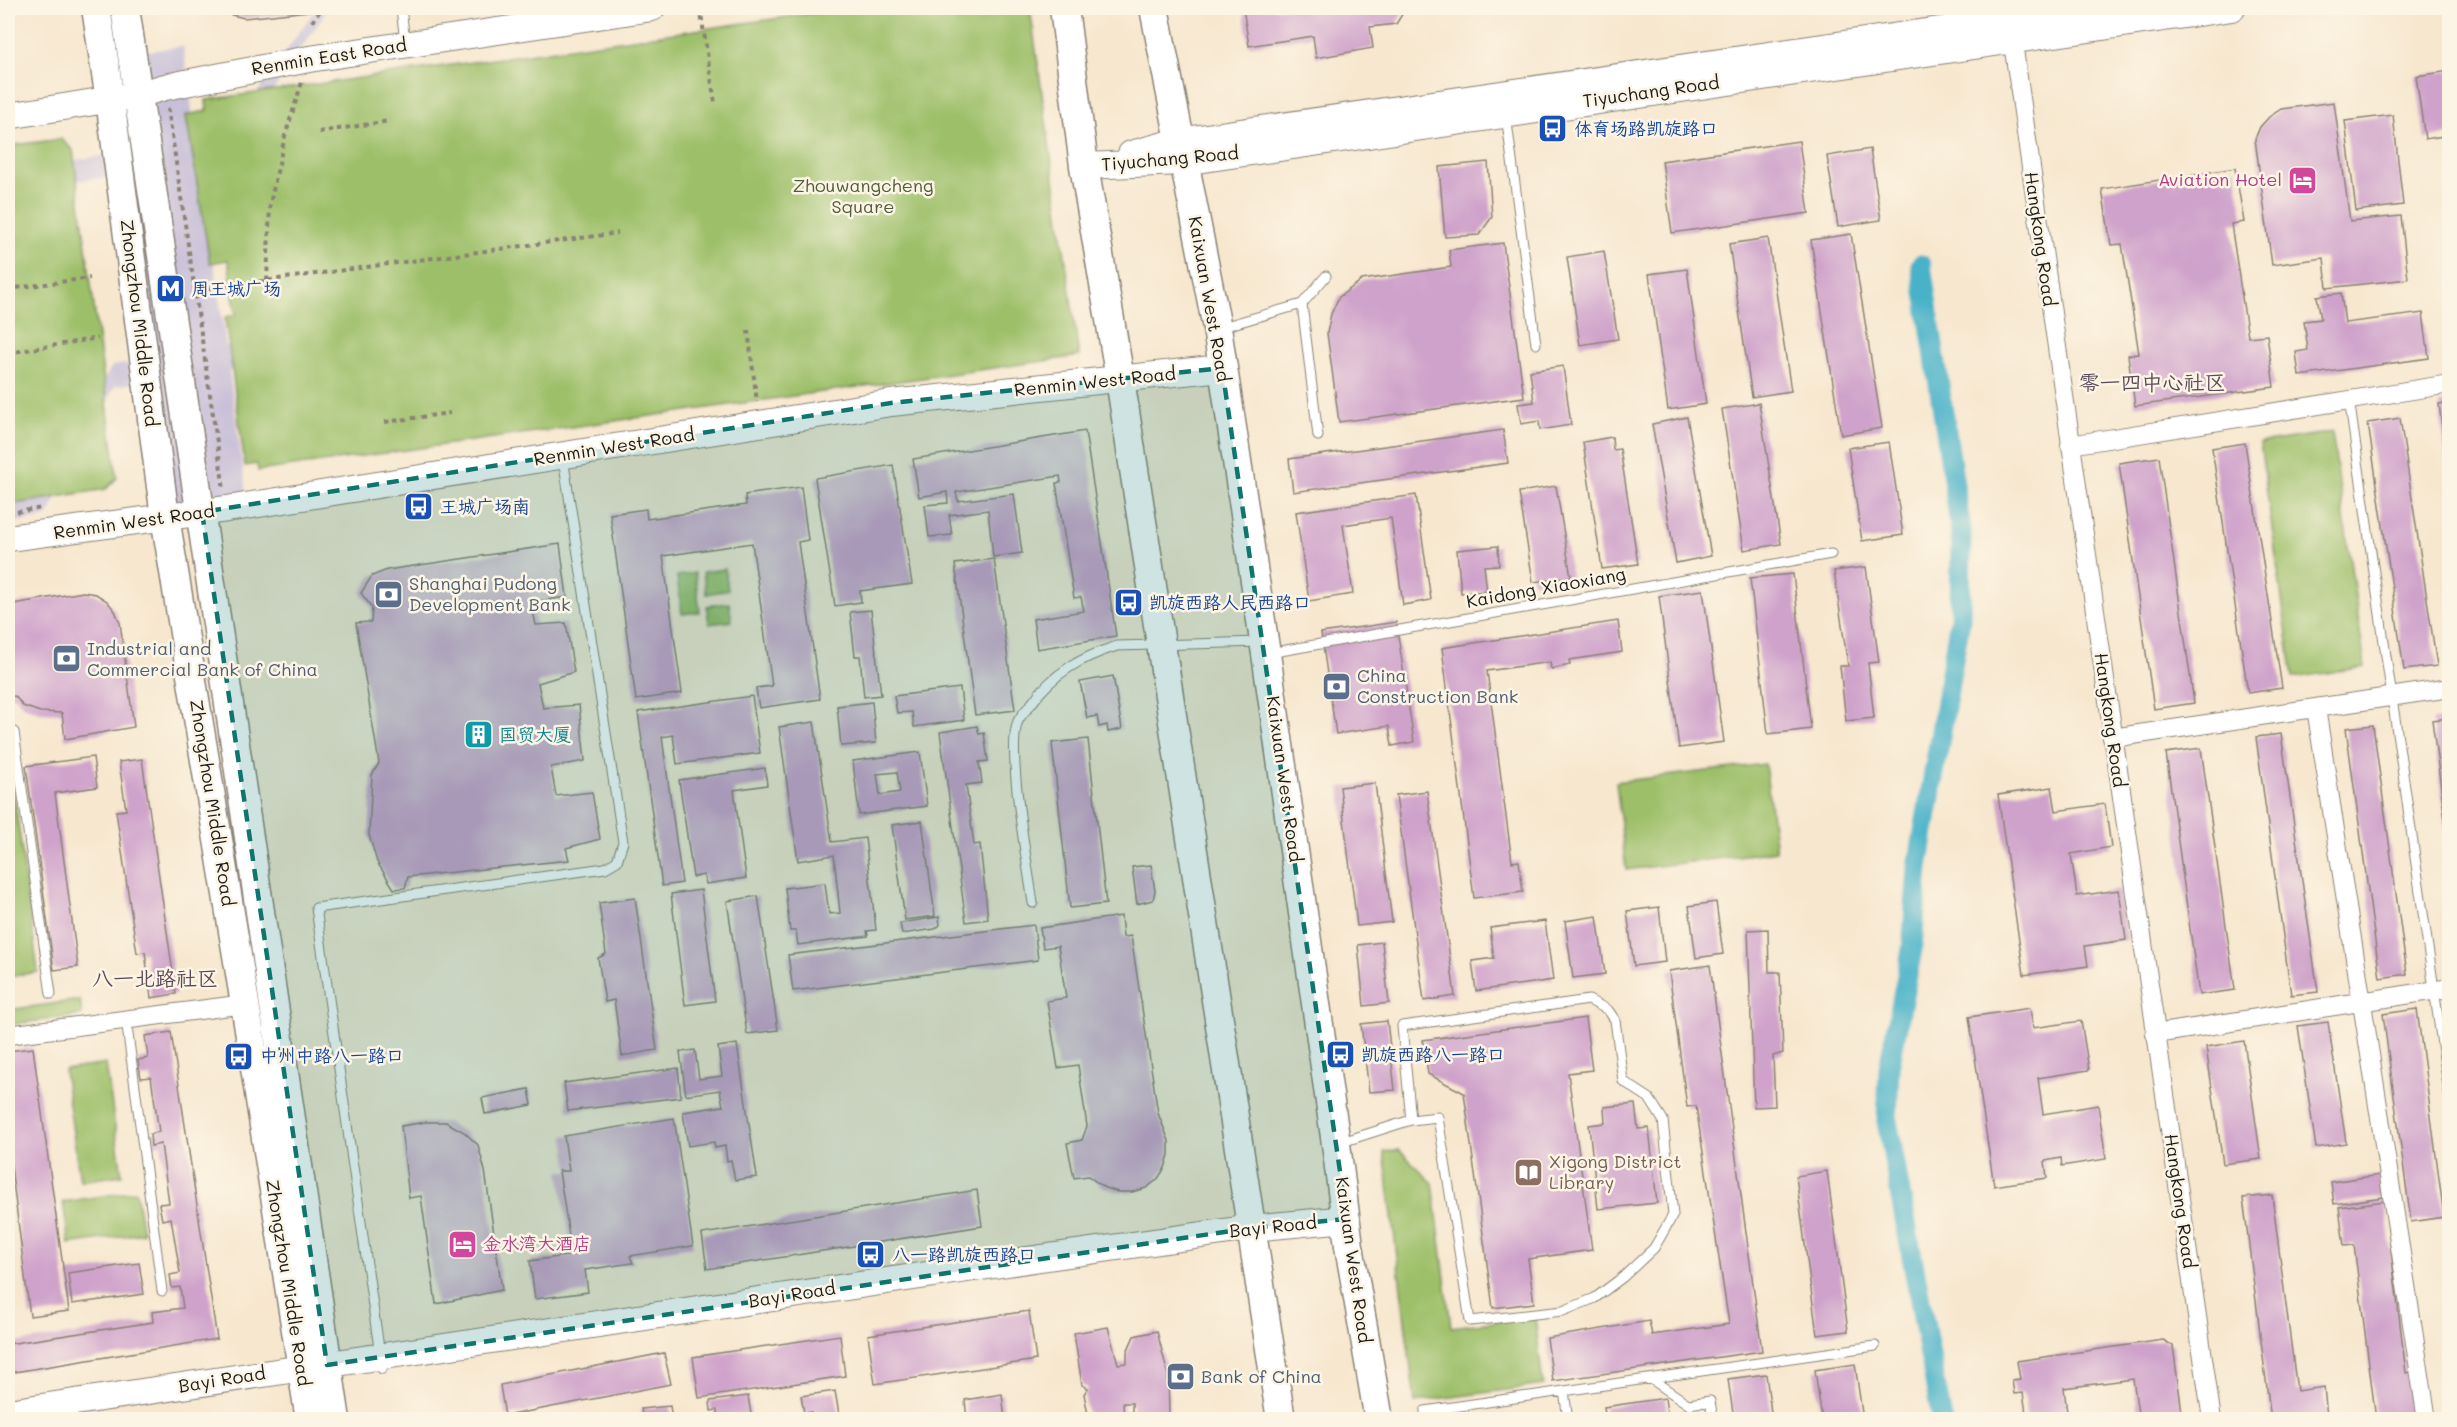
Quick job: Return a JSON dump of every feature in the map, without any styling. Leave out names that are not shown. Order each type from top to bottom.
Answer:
[{"type":"main road","name":"Zhongzhou Middle Road","points":[[96,8],[124,97],[214,511],[315,1373],[310,1419]]},
{"type":"main road","name":"Zhongzhou Middle Road","points":[[125,8],[124,97],[165,517],[245,1004],[315,1373],[336,1419]]},
{"type":"main road","name":"Renmin East Road","points":[[8,116],[124,97],[309,59],[646,8]]},
{"type":"main road","points":[[1064,8],[1084,166],[1120,380],[1281,1419]]},
{"type":"main road","name":"Kaixuan West Road","points":[[1154,8],[1217,328],[1266,648],[1347,1220],[1348,1246],[1379,1419]]},
{"type":"main road","name":"Tiyuchang Road","points":[[1181,151],[1506,113],[2011,30],[2092,8]]},
{"type":"main road","name":"Tiyuchang Road","points":[[1084,166],[2011,30],[2232,8]]},
{"type":"main road","name":"Renmin West Road","points":[[8,538],[214,511],[891,403],[1222,368]]},
{"type":"main road","name":"Bayi Road","points":[[8,1412],[315,1373],[1347,1220]]},
{"type":"main road","name":"Bayi Road","points":[[50,1419],[315,1373]]},
{"type":"street","name":"Hangkong Road","points":[[2011,30],[2211,1419]]},
{"type":"street","points":[[2070,445],[2450,384]]},
{"type":"street","points":[[2112,738],[2450,688]]},
{"type":"street","points":[[2316,708],[2427,1419]]},
{"type":"street","points":[[2156,1034],[2442,989]]},
{"type":"street","points":[[8,1035],[245,1004]]},
{"type":"lane","points":[[401,8],[405,44]]},
{"type":"lane","points":[[1506,113],[1536,344]]},
{"type":"lane","points":[[1217,328],[1302,304],[1326,276]]},
{"type":"lane","points":[[1302,304],[1318,436]]},
{"type":"lane","points":[[2349,399],[2392,697],[2442,989],[2450,1100]]},
{"type":"lane","points":[[382,1363],[316,908],[606,868],[616,861],[623,842],[563,455]]},
{"type":"lane","name":"Kaidong Xiaoxiang","points":[[1033,903],[1013,749],[1018,722],[1041,689],[1055,676],[1095,652],[1117,646],[1266,648],[1831,554]]},
{"type":"lane","points":[[8,733],[14,732],[51,994]]},
{"type":"lane","points":[[1336,1144],[1411,1120],[1438,1117],[1470,1321],[1563,1311],[1595,1298],[1623,1277],[1654,1248],[1673,1215],[1663,1120],[1649,1098],[1623,1081],[1615,1020],[1608,1010],[1589,1000],[1402,1026],[1411,1120]]},
{"type":"lane","points":[[126,1019],[162,1291]]},
{"type":"lane","points":[[1426,1419],[1425,1412],[1875,1346]]},
{"type":"lane","points":[[1651,1379],[1688,1404],[1710,1401],[1713,1419]]},
{"type":"lane","points":[[1564,1391],[1568,1419]]},
{"type":"path","points":[[312,22],[322,8],[326,8]]},
{"type":"path","points":[[700,8],[715,103]]},
{"type":"path","points":[[267,281],[270,204],[285,136],[309,59]]},
{"type":"path","points":[[165,87],[197,290],[214,511]]},
{"type":"path","points":[[319,132],[389,121]]},
{"type":"path","points":[[197,290],[618,233]]},
{"type":"path","points":[[8,289],[90,278]]},
{"type":"path","points":[[748,330],[760,424]]},
{"type":"path","points":[[8,353],[98,338]]},
{"type":"path","points":[[385,422],[450,413]]},
{"type":"path","points":[[8,513],[43,508]]},
{"type":"highlighted area","points":[[1222,368],[1347,1219],[1251,1228],[327,1365],[202,512],[891,403]]},
{"type":"shaded area","points":[[316,8],[348,9],[326,12],[260,110],[200,163],[226,346],[283,341],[277,365],[229,371],[248,505],[175,515],[155,380],[115,386],[47,517],[8,523],[8,501],[42,496],[112,366],[152,360],[127,174],[8,191],[8,170],[123,153],[110,57],[183,46],[196,138],[245,110]]},
{"type":"green space","name":"Zhouwangcheng Square","points":[[850,8],[1030,8],[1079,356],[258,471],[257,464],[245,466],[225,317],[236,315],[228,260],[210,263],[186,115],[207,111],[206,100]]},
{"type":"green space","points":[[61,139],[73,150],[117,478],[106,489],[8,505],[8,146]]},
{"type":"green space","points":[[2332,432],[2365,667],[2293,678],[2260,443]]},
{"type":"green space","points":[[725,569],[728,590],[706,594],[703,572]]},
{"type":"green space","points":[[695,573],[700,612],[682,614],[677,576]]},
{"type":"green space","points":[[729,603],[732,621],[709,624],[707,606]]},
{"type":"green space","points":[[8,749],[38,972],[8,977]]},
{"type":"green space","points":[[1765,764],[1776,851],[1626,870],[1616,782]]},
{"type":"green space","points":[[80,1000],[82,1015],[8,1025],[8,1010]]},
{"type":"green space","points":[[106,1064],[122,1175],[80,1181],[64,1070]]},
{"type":"green space","points":[[1399,1150],[1433,1183],[1451,1327],[1535,1317],[1543,1385],[1415,1402],[1384,1152]]},
{"type":"green space","points":[[136,1191],[143,1233],[69,1244],[63,1202]]},
{"type":"building","points":[[217,8],[326,8],[326,9],[244,18]]},
{"type":"building","points":[[1243,8],[1406,8],[1396,24],[1370,27],[1373,48],[1316,58],[1313,36],[1249,46]]},
{"type":"building","points":[[2450,71],[2450,135],[2425,139],[2416,76]]},
{"type":"building","name":"Aviation Hotel","points":[[2334,102],[2350,221],[2401,216],[2408,279],[2327,288],[2324,258],[2272,265],[2255,139],[2260,127],[2281,109]]},
{"type":"building","points":[[2393,115],[2403,205],[2356,211],[2345,121]]},
{"type":"building","points":[[1799,141],[1809,213],[1672,233],[1662,161]]},
{"type":"building","points":[[1870,149],[1881,220],[1838,227],[1827,156]]},
{"type":"building","points":[[1488,162],[1492,217],[1479,235],[1445,237],[1439,167]]},
{"type":"building","points":[[2235,168],[2244,222],[2231,224],[2248,337],[2267,335],[2274,387],[2135,406],[2128,355],[2139,354],[2122,244],[2111,245],[2102,189]]},
{"type":"building","points":[[1851,234],[1882,428],[1841,435],[1811,240]]},
{"type":"building","points":[[1768,238],[1791,391],[1752,397],[1729,244]]},
{"type":"building","points":[[1503,243],[1524,397],[1339,422],[1327,333],[1331,314],[1339,297],[1362,280],[1451,267],[1449,250]]},
{"type":"building","points":[[1604,251],[1618,339],[1580,345],[1567,257]]},
{"type":"building","points":[[1687,269],[1706,404],[1668,410],[1649,274]]},
{"type":"building","points":[[2341,293],[2345,323],[2423,313],[2429,358],[2299,376],[2296,352],[2308,350],[2304,321],[2321,319],[2317,296]]},
{"type":"building","points":[[1563,366],[1571,425],[1540,430],[1539,421],[1521,424],[1518,404],[1534,402],[1530,371]]},
{"type":"building","points":[[1759,403],[1781,544],[1744,550],[1722,409]]},
{"type":"building","points":[[2450,403],[2450,474],[2448,474],[2439,404]]},
{"type":"building","points":[[1687,417],[1711,556],[1676,563],[1652,424]]},
{"type":"building","points":[[2400,418],[2437,666],[2404,670],[2368,423]]},
{"type":"building","points":[[1503,430],[1508,463],[1293,492],[1289,459]]},
{"type":"building","points":[[1085,431],[1116,636],[1037,649],[1033,619],[1084,611],[1081,597],[1074,598],[1056,483],[1061,482],[1060,476],[956,492],[958,501],[1014,494],[1022,553],[993,557],[988,510],[949,515],[952,535],[929,537],[925,505],[948,503],[947,492],[919,497],[913,459]]},
{"type":"building","points":[[1612,437],[1613,450],[1620,449],[1638,564],[1602,569],[1583,442]]},
{"type":"building","points":[[1889,442],[1903,535],[1862,541],[1848,448]]},
{"type":"building","points":[[2245,443],[2282,688],[2248,693],[2212,448]]},
{"type":"building","points":[[2159,457],[2194,703],[2154,709],[2119,463]]},
{"type":"building","points":[[893,465],[912,584],[860,591],[861,602],[835,606],[815,478]]},
{"type":"building","points":[[1556,486],[1571,577],[1533,582],[1519,492]]},
{"type":"building","points":[[801,487],[808,540],[798,542],[820,699],[759,708],[756,688],[772,686],[752,543],[663,556],[682,693],[636,700],[610,514],[646,509],[647,519],[746,505],[745,495]]},
{"type":"building","points":[[1416,495],[1431,600],[1403,605],[1391,518],[1343,525],[1353,594],[1309,601],[1296,512]]},
{"type":"building","name":"国贸大厦","points":[[560,544],[567,597],[531,602],[536,625],[566,623],[574,672],[538,683],[543,708],[579,705],[585,761],[551,767],[556,796],[592,792],[600,839],[566,848],[569,860],[408,877],[405,888],[394,889],[377,862],[369,835],[372,775],[379,763],[356,623],[371,622],[372,608],[361,593],[372,576],[387,570]]},
{"type":"building","points":[[1498,546],[1499,565],[1484,566],[1487,591],[1461,593],[1457,550]]},
{"type":"building","points":[[994,559],[1015,710],[975,715],[955,564]]},
{"type":"building","points":[[1866,567],[1879,662],[1868,663],[1874,718],[1846,721],[1840,666],[1848,666],[1834,571]]},
{"type":"building","points":[[1793,574],[1811,729],[1768,734],[1750,578]]},
{"type":"building","points":[[1703,590],[1724,742],[1679,748],[1659,596]]},
{"type":"building","name":"Industrial and Commercial Bank of China","points":[[83,592],[96,594],[107,601],[115,611],[120,623],[134,727],[65,739],[62,713],[40,712],[23,706],[15,696],[8,697],[8,605]]},
{"type":"building","points":[[871,610],[881,695],[864,697],[860,656],[855,656],[850,612]]},
{"type":"building","points":[[1618,621],[1622,652],[1569,660],[1570,665],[1551,669],[1550,662],[1487,671],[1512,862],[1519,861],[1523,892],[1474,898],[1442,648]]},
{"type":"building","points":[[1396,622],[1414,742],[1392,746],[1389,726],[1336,734],[1321,633]]},
{"type":"building","points":[[1113,676],[1122,729],[1108,732],[1107,725],[1099,727],[1097,716],[1087,718],[1080,682]]},
{"type":"building","points":[[960,688],[964,720],[914,727],[912,712],[897,713],[894,696]]},
{"type":"building","points":[[752,696],[760,753],[677,764],[673,735],[662,737],[682,883],[662,886],[638,712]]},
{"type":"building","points":[[872,702],[876,743],[841,746],[837,706]]},
{"type":"building","points":[[2450,718],[2450,842],[2448,842],[2432,720]]},
{"type":"building","points":[[814,722],[832,842],[865,838],[876,930],[867,931],[868,936],[798,945],[796,931],[790,931],[785,888],[825,883],[829,914],[840,913],[834,855],[798,861],[779,727]]},
{"type":"building","points":[[2373,725],[2407,974],[2380,978],[2346,728]]},
{"type":"building","points":[[977,726],[979,734],[984,733],[988,761],[979,762],[982,783],[966,785],[974,845],[980,844],[988,919],[966,922],[940,732]]},
{"type":"building","points":[[2281,734],[2318,992],[2291,995],[2256,737]]},
{"type":"building","points":[[1088,739],[1106,904],[1070,908],[1052,743]]},
{"type":"building","points":[[2201,748],[2235,990],[2199,995],[2166,753]]},
{"type":"building","points":[[920,752],[927,806],[859,815],[853,761]],"holes":[[[897,772],[900,792],[880,795],[877,774]]]},
{"type":"building","points":[[93,757],[97,787],[55,793],[78,967],[54,970],[26,766]]},
{"type":"building","points":[[142,759],[176,994],[151,998],[145,952],[137,953],[116,811],[126,810],[119,762]]},
{"type":"building","points":[[765,768],[767,785],[734,790],[746,878],[706,884],[704,875],[693,877],[679,780]]},
{"type":"building","points":[[1375,783],[1392,922],[1357,926],[1340,787]]},
{"type":"building","points":[[2052,787],[2056,811],[2105,804],[2111,847],[2071,854],[2077,896],[2119,890],[2126,940],[2085,946],[2088,966],[2024,975],[1998,795]]},
{"type":"building","points":[[1427,791],[1455,996],[1424,1001],[1396,795]]},
{"type":"building","points":[[922,821],[935,916],[905,920],[892,825]]},
{"type":"building","points":[[1151,865],[1155,891],[1153,900],[1137,904],[1132,867]]},
{"type":"building","points":[[701,890],[715,1001],[685,1005],[671,894]]},
{"type":"building","points":[[758,896],[778,1030],[747,1034],[727,901]]},
{"type":"building","points":[[635,898],[657,1050],[622,1056],[614,1000],[605,1002],[598,958],[606,954],[599,903]]},
{"type":"building","points":[[1716,902],[1723,954],[1696,958],[1689,906]]},
{"type":"building","points":[[1659,907],[1665,962],[1634,966],[1627,911]]},
{"type":"building","points":[[1121,916],[1123,937],[1131,936],[1158,1113],[1169,1141],[1169,1155],[1165,1168],[1157,1180],[1146,1188],[1132,1192],[1118,1192],[1105,1188],[1088,1176],[1074,1178],[1067,1143],[1082,1140],[1087,1126],[1078,1065],[1058,1068],[1047,1001],[1066,998],[1058,946],[1043,948],[1040,928]]},
{"type":"building","points":[[1597,916],[1605,974],[1573,978],[1565,921]]},
{"type":"building","points":[[939,917],[940,925],[935,929],[902,934],[900,923]]},
{"type":"building","points":[[1545,921],[1553,980],[1476,991],[1472,961],[1494,958],[1490,928]]},
{"type":"building","points":[[1034,925],[1038,960],[793,991],[788,955]]},
{"type":"building","points":[[1768,929],[1769,972],[1780,972],[1783,1053],[1773,1056],[1775,1106],[1754,1107],[1748,930]]},
{"type":"building","points":[[1382,942],[1389,1003],[1364,1006],[1358,945]]},
{"type":"building","points":[[1710,965],[1762,1351],[1553,1381],[1547,1338],[1649,1321],[1652,1335],[1729,1324],[1696,1106],[1687,1107],[1669,971]]},
{"type":"building","points":[[2030,1008],[2033,1028],[2081,1021],[2089,1070],[2038,1078],[2043,1114],[2098,1105],[2106,1159],[2062,1166],[2061,1158],[2045,1161],[2047,1178],[1994,1186],[1969,1017]]},
{"type":"building","points":[[2417,1009],[2444,1217],[2411,1222],[2383,1014]]},
{"type":"building","name":"Xigong District Library","points":[[1585,1018],[1592,1070],[1568,1073],[1592,1250],[1528,1259],[1534,1303],[1493,1308],[1464,1093],[1428,1074],[1423,1040]]},
{"type":"building","points":[[1387,1021],[1395,1090],[1369,1092],[1361,1024]]},
{"type":"building","points":[[2328,1022],[2346,1143],[2316,1148],[2298,1026]]},
{"type":"building","points":[[171,1032],[217,1339],[8,1373],[8,1344],[153,1322],[152,1312],[183,1308],[180,1287],[172,1288],[170,1275],[180,1273],[171,1218],[162,1220],[159,1204],[169,1203],[161,1144],[151,1146],[150,1134],[159,1132],[151,1077],[141,1078],[138,1060],[148,1058],[145,1036]]},
{"type":"building","points":[[2244,1041],[2261,1159],[2223,1164],[2206,1047]]},
{"type":"building","points":[[737,1044],[757,1177],[735,1180],[731,1160],[727,1161],[725,1146],[715,1148],[714,1142],[688,1146],[683,1112],[723,1106],[720,1090],[686,1095],[680,1052],[695,1050],[699,1079],[722,1076],[718,1047]]},
{"type":"building","points":[[33,1048],[69,1311],[30,1316],[8,1142],[8,1051]]},
{"type":"building","points":[[678,1068],[681,1097],[568,1111],[564,1083]]},
{"type":"building","points":[[529,1089],[532,1105],[485,1114],[482,1098]]},
{"type":"building","points":[[1635,1104],[1638,1129],[1649,1128],[1657,1203],[1598,1209],[1589,1125],[1605,1123],[1604,1107]]},
{"type":"building","points":[[674,1118],[693,1246],[630,1256],[633,1263],[585,1270],[588,1292],[535,1299],[530,1261],[572,1255],[559,1171],[569,1171],[564,1136]]},
{"type":"building","name":"金水湾大酒店","points":[[446,1122],[464,1132],[478,1145],[485,1171],[502,1290],[436,1304],[421,1196],[409,1198],[401,1126]]},
{"type":"building","points":[[1827,1171],[1848,1331],[1817,1335],[1796,1176]]},
{"type":"building","points":[[2380,1175],[2383,1197],[2334,1204],[2331,1182]]},
{"type":"building","points":[[977,1190],[982,1226],[707,1269],[702,1234]]},
{"type":"building","points":[[2272,1195],[2297,1391],[2324,1387],[2327,1417],[2271,1420],[2243,1198]]},
{"type":"building","points":[[2385,1201],[2406,1373],[2412,1372],[2419,1420],[2376,1420],[2354,1245],[2344,1246],[2339,1207]]},
{"type":"building","points":[[139,1263],[144,1294],[72,1304],[68,1273]]},
{"type":"building","points":[[1029,1311],[1036,1360],[875,1384],[868,1335]]},
{"type":"building","points":[[1108,1327],[1118,1364],[1127,1363],[1127,1352],[1134,1336],[1157,1331],[1168,1375],[1169,1414],[1147,1420],[1132,1413],[1132,1403],[1123,1403],[1124,1420],[1089,1420],[1084,1394],[1088,1388],[1082,1385],[1074,1333]]},
{"type":"building","points":[[840,1335],[845,1376],[699,1398],[693,1357]]},
{"type":"building","points":[[2163,1340],[2173,1346],[2183,1420],[2139,1420],[2133,1379],[2064,1388],[2068,1420],[2027,1420],[2023,1393],[2014,1394],[2012,1380],[2020,1379],[2017,1361]]},
{"type":"building","points":[[664,1353],[671,1384],[505,1416],[500,1385]]},
{"type":"building","points":[[1855,1364],[1863,1420],[1822,1420],[1815,1370]]},
{"type":"building","points":[[1766,1374],[1772,1420],[1734,1420],[1728,1379]]},
{"type":"building","points":[[835,1391],[840,1420],[812,1420],[811,1412],[804,1413],[801,1396]]},
{"type":"building","points":[[1002,1394],[1005,1420],[967,1420],[965,1400]]},
{"type":"building","points":[[748,1396],[752,1420],[719,1420],[717,1410],[711,1411],[710,1401]]},
{"type":"building","points":[[1665,1398],[1668,1420],[1606,1420],[1604,1407]]},
{"type":"building","points":[[670,1406],[672,1420],[643,1420],[641,1409]]},
{"type":"waterway","points":[[1921,265],[1961,531],[1960,619],[1918,867],[1912,950],[1889,1068],[1887,1121],[1942,1420]]},
{"type":"place","name":"体育场路凯旋路口","points":[[1553,129]]},
{"type":"place","name":"Aviation Hotel","points":[[2303,180]]},
{"type":"place","name":"周王城广场","points":[[170,289]]},
{"type":"place","name":"王城广场南","points":[[419,507]]},
{"type":"place","name":"Shanghai Pudong Development Bank","points":[[388,594]]},
{"type":"place","name":"凯旋西路人民西路口","points":[[1128,603]]},
{"type":"place","name":"Industrial and Commercial Bank of China","points":[[66,659]]},
{"type":"place","name":"China Construction Bank","points":[[1336,686]]},
{"type":"place","name":"国贸大厦","points":[[478,735]]},
{"type":"place","name":"凯旋西路八一路口","points":[[1340,1055]]},
{"type":"place","name":"中州中路八一路口","points":[[239,1056]]},
{"type":"place","name":"Xigong District Library","points":[[1528,1172]]},
{"type":"place","name":"金水湾大酒店","points":[[462,1244]]},
{"type":"place","name":"八一路凯旋西路口","points":[[871,1255]]},
{"type":"place","name":"Bank of China","points":[[1180,1377]]},
{"type":"district","name":"零一四中心社区","points":[[2152,383]]},
{"type":"district","name":"八一北路社区","points":[[155,979]]}]
